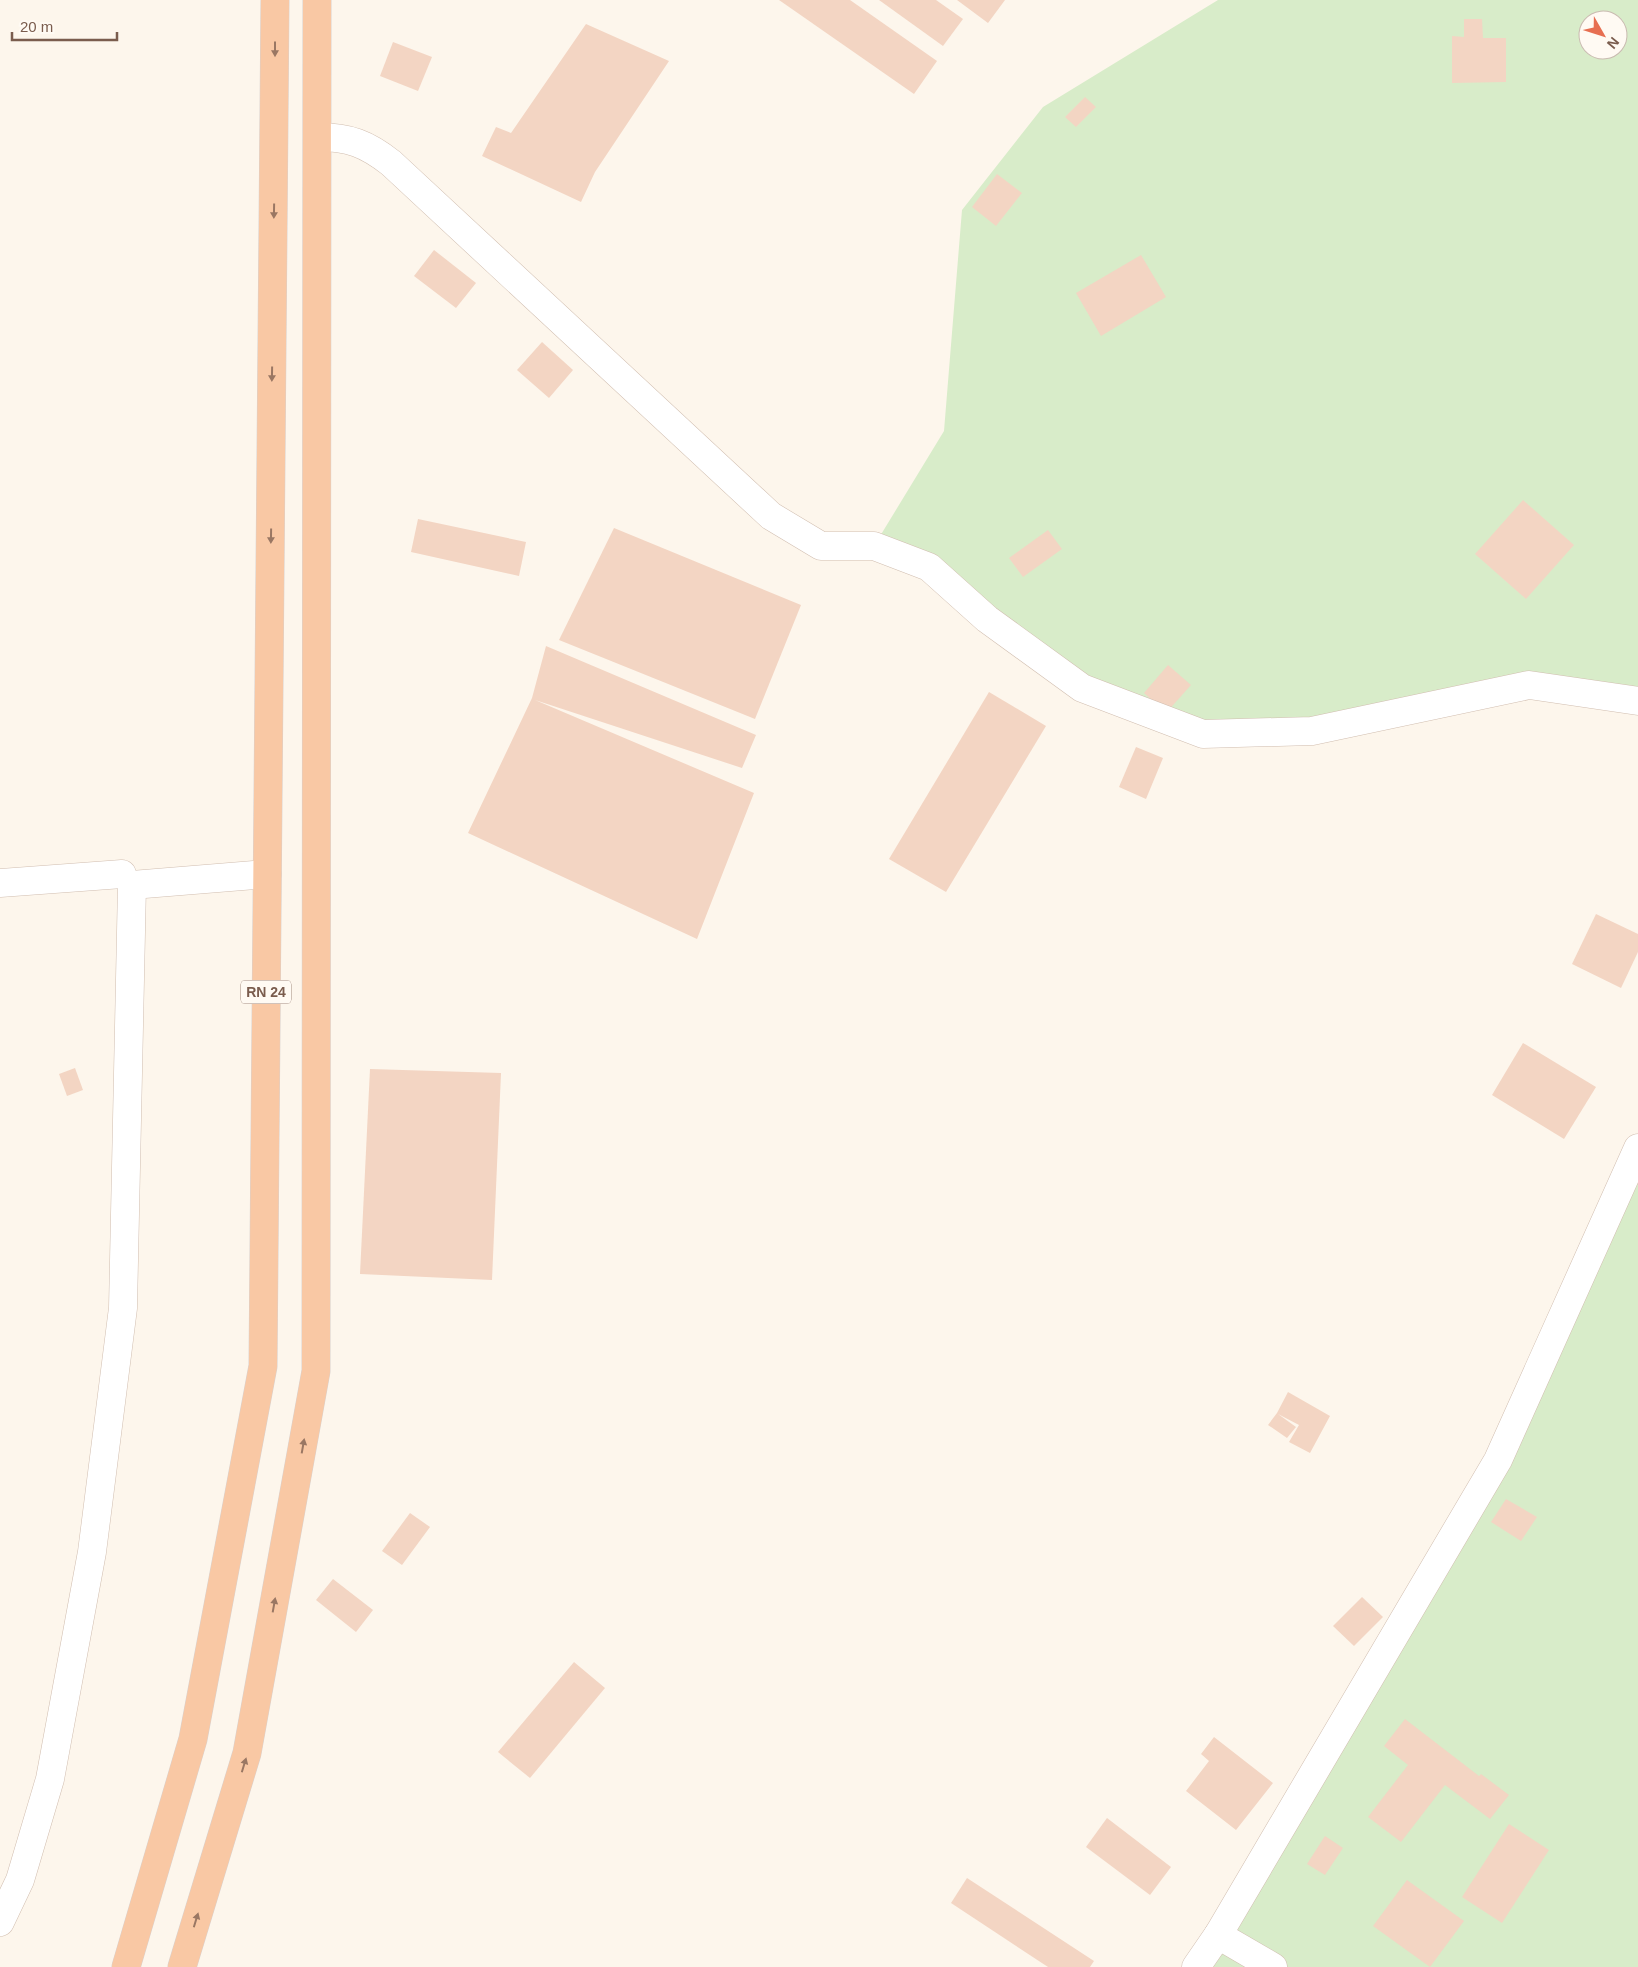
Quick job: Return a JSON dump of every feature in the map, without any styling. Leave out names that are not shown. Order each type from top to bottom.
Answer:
[{"type":"highway","name":"RN 24","points":[[126,1967],[193,1739],[263,1366],[275,0]]},
{"type":"highway","points":[[182,1967],[247,1753],[316,1371],[318,0]]},
{"type":"street","points":[[318,136],[338,137],[358,142],[376,151],[391,163],[771,516],[821,546],[874,546],[929,567],[986,619],[1082,688],[1203,734],[1312,731],[1528,685],[1638,702]]},
{"type":"street","points":[[0,883],[122,874]]},
{"type":"street","points":[[0,1922],[20,1880],[50,1779],[92,1552],[123,1308],[132,885],[267,874]]},
{"type":"street","points":[[1196,1967],[1218,1935],[1498,1460],[1638,1148]]},
{"type":"street","points":[[1218,1935],[1273,1967]]},
{"type":"green space","points":[[1218,0],[1638,0],[1638,701],[1529,685],[1203,734],[1082,688],[987,619],[874,546],[944,431],[962,210],[1043,107]]},
{"type":"green space","points":[[1638,1148],[1638,1967],[1196,1967],[1498,1460]]},
{"type":"building","points":[[779,0],[850,0],[937,61],[914,94]]},
{"type":"building","points":[[879,0],[936,0],[963,19],[943,46]]},
{"type":"building","points":[[957,0],[1005,0],[988,23]]},
{"type":"building","points":[[1464,19],[1482,19],[1483,38],[1506,38],[1506,82],[1452,83],[1452,36],[1464,37]]},
{"type":"building","points":[[586,24],[669,61],[595,172],[581,202],[482,156],[496,127],[511,133]]},
{"type":"building","points":[[393,42],[432,57],[418,91],[380,76]]},
{"type":"building","points":[[1085,97],[1096,107],[1076,127],[1065,117]]},
{"type":"building","points":[[997,174],[1022,193],[996,226],[972,207]]},
{"type":"building","points":[[434,250],[476,283],[456,308],[414,276]]},
{"type":"building","points":[[1141,255],[1166,297],[1101,336],[1076,293]]},
{"type":"building","points":[[542,342],[573,370],[549,398],[517,370]]},
{"type":"building","points":[[1523,500],[1574,545],[1526,599],[1475,554]]},
{"type":"building","points":[[418,519],[526,542],[519,576],[411,552]]},
{"type":"building","points":[[614,528],[801,605],[755,719],[559,640]]},
{"type":"building","points":[[1048,530],[1062,549],[1023,577],[1009,558]]},
{"type":"building","points":[[546,646],[756,735],[742,768],[535,700],[754,793],[697,939],[468,833],[532,698]]},
{"type":"building","points":[[1168,665],[1191,685],[1166,713],[1144,693]]},
{"type":"building","points":[[989,692],[1046,726],[946,892],[889,859]]},
{"type":"building","points":[[1136,747],[1163,758],[1146,799],[1119,787]]},
{"type":"building","points":[[1596,914],[1638,934],[1638,952],[1621,988],[1572,964]]},
{"type":"building","points":[[1523,1043],[1596,1087],[1564,1139],[1492,1095]]},
{"type":"building","points":[[75,1068],[83,1090],[67,1096],[59,1074]]},
{"type":"building","points":[[370,1069],[501,1073],[492,1280],[360,1274]]},
{"type":"building","points":[[1288,1392],[1330,1416],[1310,1453],[1289,1442],[1299,1425],[1278,1414],[1296,1427],[1287,1438],[1268,1425]]},
{"type":"building","points":[[1506,1499],[1537,1517],[1521,1541],[1491,1522]]},
{"type":"building","points":[[410,1513],[430,1527],[402,1565],[382,1551]]},
{"type":"building","points":[[333,1579],[373,1610],[356,1632],[316,1600]]},
{"type":"building","points":[[1362,1597],[1383,1617],[1354,1646],[1333,1626]]},
{"type":"building","points":[[574,1662],[605,1688],[530,1778],[498,1752]]},
{"type":"building","points":[[1405,1719],[1479,1776],[1481,1774],[1509,1795],[1490,1819],[1445,1785],[1401,1842],[1368,1817],[1408,1765],[1384,1746]]},
{"type":"building","points":[[1214,1737],[1273,1783],[1236,1830],[1186,1791],[1209,1761],[1201,1754]]},
{"type":"building","points":[[1107,1818],[1171,1867],[1150,1895],[1086,1847]]},
{"type":"building","points":[[1509,1824],[1549,1850],[1502,1923],[1462,1897]]},
{"type":"building","points":[[1325,1836],[1343,1848],[1325,1875],[1307,1864]]},
{"type":"building","points":[[967,1878],[1094,1961],[1090,1967],[1048,1967],[951,1903]]},
{"type":"building","points":[[1407,1880],[1464,1921],[1430,1967],[1373,1926]]}]
